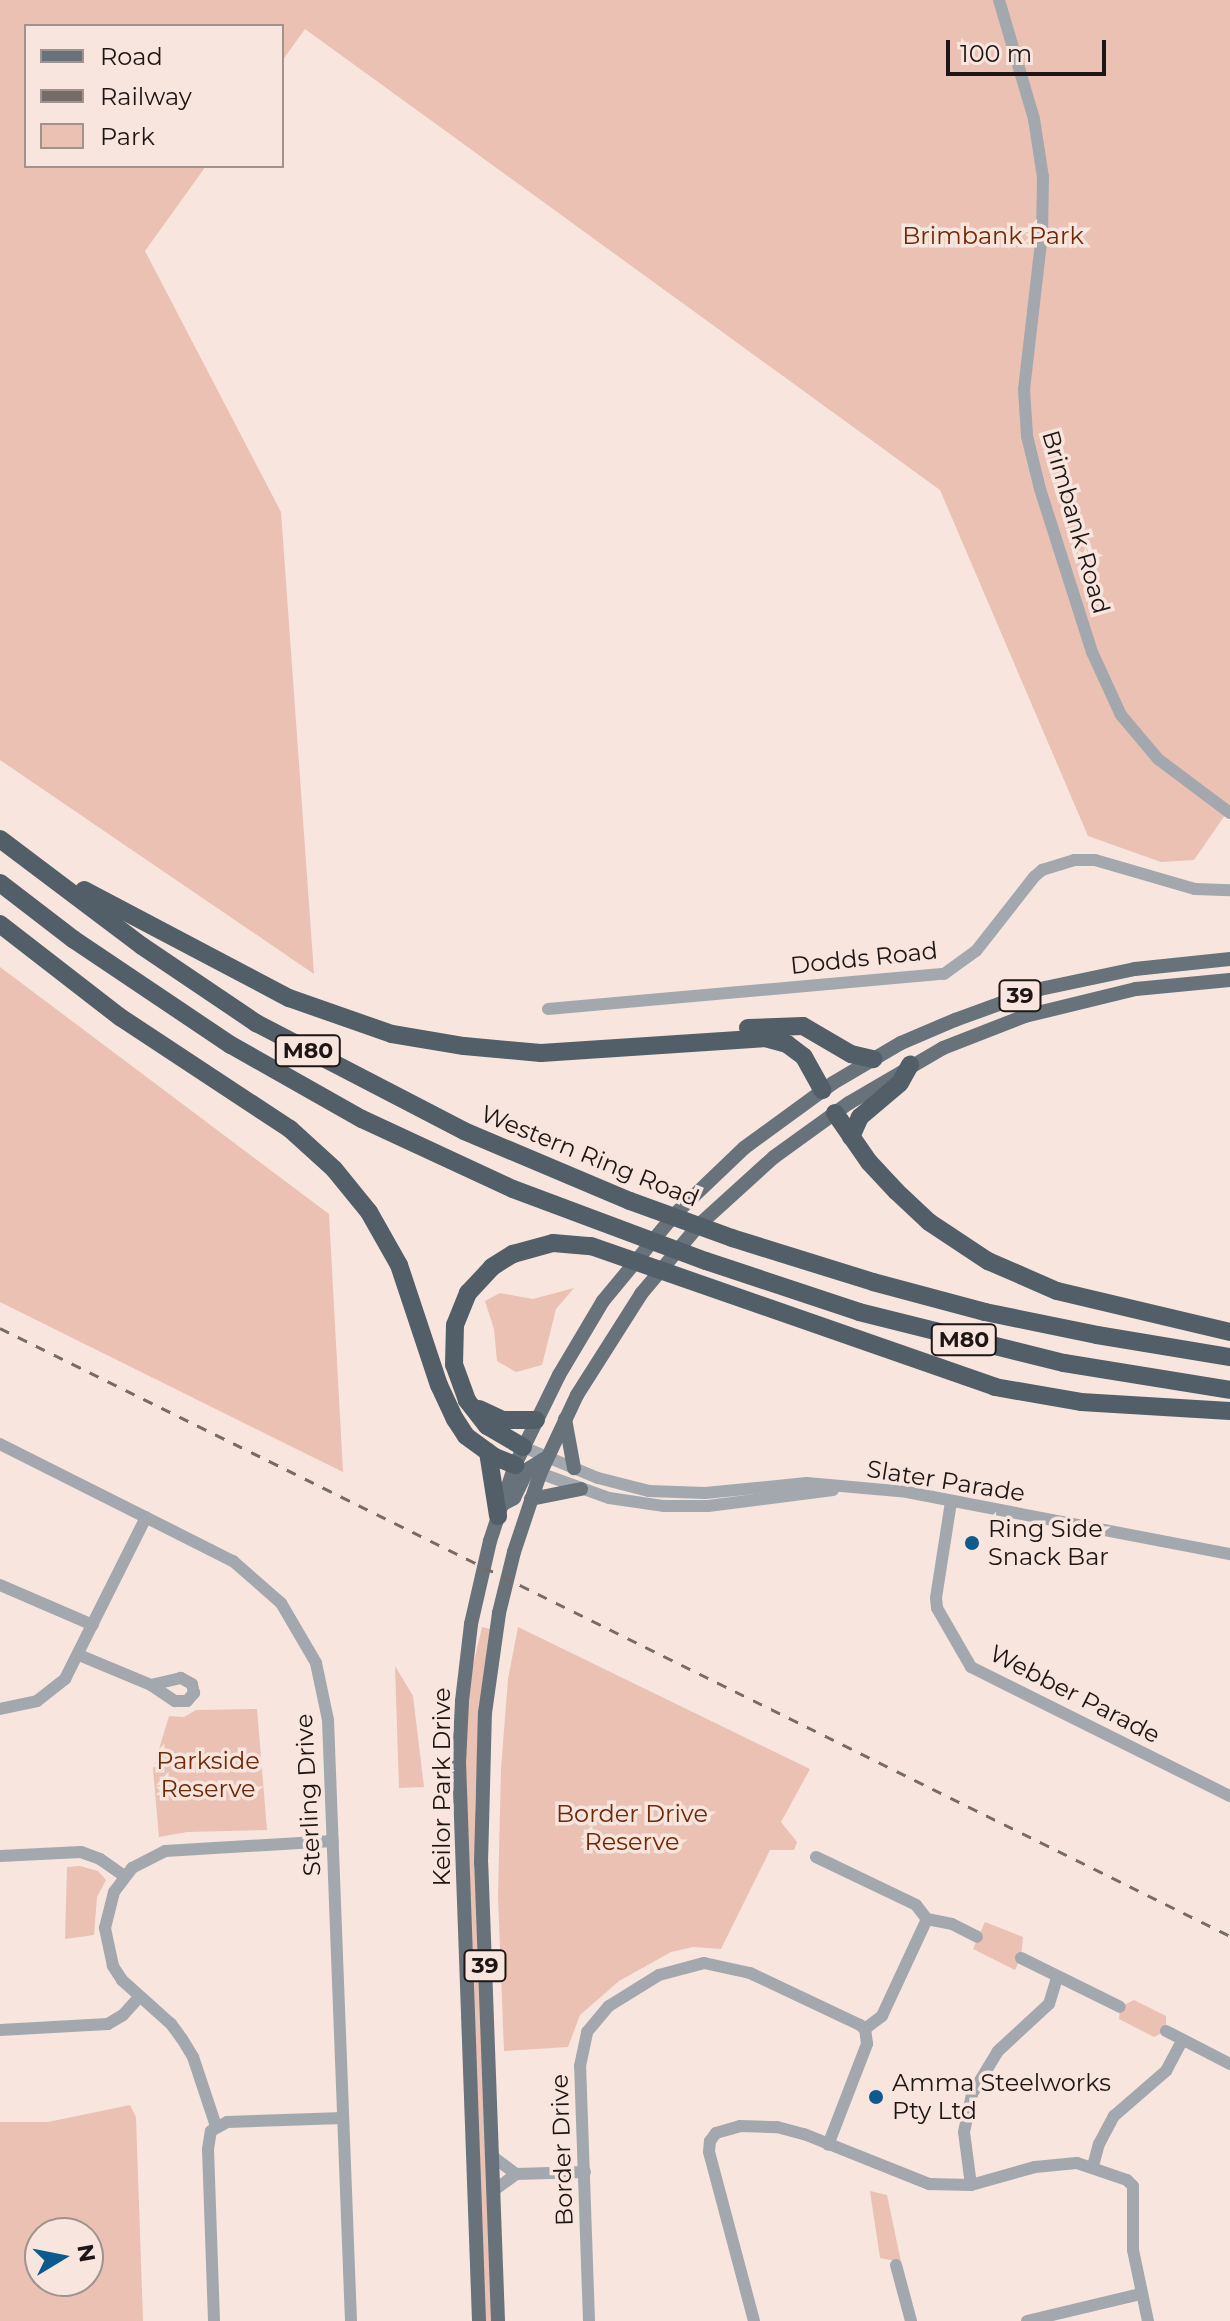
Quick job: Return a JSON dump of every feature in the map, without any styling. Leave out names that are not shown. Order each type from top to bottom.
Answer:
[{"type":"highway","name":"Western Ring Road","points":[[0,839],[142,946],[256,1023],[464,1131],[630,1201],[732,1238],[929,1299],[1097,1335],[1230,1357]]},
{"type":"highway","points":[[16,851],[289,998],[366,1026],[431,1041],[496,1050],[569,1053],[751,1038],[778,1040],[804,1057],[822,1090]]},
{"type":"highway","name":"M80","points":[[0,883],[84,947],[231,1045],[362,1119],[513,1189],[706,1261],[859,1312],[1064,1363],[1230,1390]]},
{"type":"highway","points":[[0,924],[120,1017],[290,1129],[334,1169],[369,1212],[399,1265],[446,1402],[466,1436],[488,1452],[527,1464]]},
{"type":"highway","points":[[635,1048],[730,1030],[792,1025],[814,1030],[855,1055],[873,1059]]},
{"type":"highway","points":[[851,1137],[860,1117],[900,1083],[910,1065]]},
{"type":"highway","points":[[835,1113],[881,1176],[929,1222],[1006,1270],[1073,1295],[1230,1332]]},
{"type":"highway","points":[[527,1464],[487,1426],[460,1387],[453,1352],[457,1316],[468,1293],[492,1267],[534,1246],[568,1242],[591,1246],[995,1387],[1081,1402],[1230,1411]]},
{"type":"highway","points":[[467,1400],[503,1420],[536,1420]]},
{"type":"highway","points":[[488,1452],[499,1510]]},
{"type":"main road","name":"Keilor Park Drive","points":[[498,2321],[481,1798],[485,1713],[499,1613],[531,1499],[527,1464],[536,1420],[573,1349],[616,1285],[691,1197],[744,1148],[822,1090],[873,1059],[955,1020],[1040,989],[1135,969],[1230,959]]},
{"type":"main road","name":"Keilor Park Drive","points":[[479,2321],[459,1763],[464,1675],[476,1601],[499,1510],[527,1464],[547,1456],[592,1368],[641,1294],[717,1207],[774,1157],[910,1065],[982,1031],[1101,996],[1175,983],[1230,980]]},
{"type":"main road","points":[[822,1090],[835,1113]]},
{"type":"main road","points":[[565,1419],[574,1468]]},
{"type":"main road","points":[[531,1499],[581,1489]]},
{"type":"street","name":"Brimbank Road","points":[[999,0],[1034,119],[1043,177],[1042,234],[1024,389],[1027,436],[1040,489],[1092,652],[1121,715],[1158,759],[1230,813]]},
{"type":"street","name":"Dodds Road","points":[[548,1009],[944,974],[976,951],[1034,877],[1042,870],[1074,860],[1095,860],[1195,889],[1230,890]]},
{"type":"street","name":"Sterling Drive","points":[[0,1444],[220,1553],[248,1571],[281,1603],[301,1632],[316,1663],[327,1708],[351,2321]]},
{"type":"street","name":"Slater Parade","points":[[527,1464],[547,1456],[620,1485],[661,1493],[705,1493],[807,1483],[907,1492],[1230,1554]]},
{"type":"street","name":"Slater Parade","points":[[527,1464],[581,1489],[622,1501],[680,1507],[844,1488]]},
{"type":"street","name":"Webber Parade","points":[[951,1502],[937,1608],[971,1667],[1230,1796]]},
{"type":"street","points":[[0,1709],[25,1705],[46,1696],[65,1679],[146,1517]]},
{"type":"street","points":[[0,1585],[93,1625]]},
{"type":"street","points":[[79,1655],[151,1685]]},
{"type":"street","points":[[216,2126],[193,2057],[182,2039],[171,2024],[122,1980],[108,1948],[107,1910],[123,1875],[146,1858],[187,1847],[333,1841]]},
{"type":"street","points":[[0,1856],[81,1852],[100,1859],[123,1875]]},
{"type":"street","points":[[816,1857],[916,1905],[927,1919],[952,1924],[977,1937]]},
{"type":"street","points":[[828,2145],[867,2044],[865,2029],[882,2016],[927,1919]]},
{"type":"street","points":[[1021,1958],[1120,2007]]},
{"type":"street","name":"Border Drive","points":[[589,2321],[580,2066],[587,2032],[609,2006],[659,1975],[704,1963],[750,1973],[865,2029]]},
{"type":"street","points":[[971,2185],[964,2132],[972,2094],[998,2051],[1049,2004],[1057,1978]]},
{"type":"street","points":[[0,2030],[108,2024],[123,2015],[139,1997]]},
{"type":"street","points":[[1166,2031],[1230,2064]]},
{"type":"street","points":[[1093,2166],[1099,2144],[1114,2116],[1166,2071],[1182,2041]]},
{"type":"street","points":[[214,2321],[208,2149],[211,2131],[216,2126],[343,2118]]},
{"type":"street","points":[[754,2321],[709,2152],[710,2141],[726,2128],[758,2125],[804,2134],[929,2184],[971,2185],[1035,2167],[1077,2163],[1127,2180],[1133,2186],[1133,2250],[1148,2321]]},
{"type":"street","points":[[492,2156],[516,2174]]},
{"type":"street","points":[[493,2191],[516,2174],[585,2172]]},
{"type":"street","points":[[896,2265],[911,2321]]},
{"type":"street","points":[[1027,2321],[1140,2294]]},
{"type":"green space","name":"Brimbank Park","points":[[0,0],[1230,0],[1230,808],[1194,860],[1161,862],[1088,836],[940,490],[305,29],[284,58],[284,24],[24,24],[24,168],[205,168],[145,251],[281,512],[314,974],[0,760]]},
{"type":"green space","points":[[0,967],[329,1214],[343,1472],[0,1302]]},
{"type":"green space","points":[[574,1288],[556,1309],[542,1365],[516,1372],[497,1361],[494,1329],[485,1301],[500,1293],[533,1299]]},
{"type":"green space","points":[[482,1627],[490,1629],[480,1709],[475,1805],[492,2321],[485,2321],[465,1765],[470,1679]]},
{"type":"green space","name":"Border Drive Reserve","points":[[518,1627],[810,1769],[781,1822],[797,1842],[794,1850],[770,1850],[721,1949],[693,1947],[671,1952],[619,1981],[580,2015],[568,2047],[504,2051],[498,1896],[501,1769],[508,1679]]},
{"type":"green space","points":[[395,1666],[413,1696],[424,1787],[399,1788]]},
{"type":"green space","name":"Parkside Reserve","points":[[257,1709],[267,1830],[187,1832],[159,1837],[153,1769],[169,1716],[184,1717],[196,1710]]},
{"type":"green space","points":[[80,1866],[98,1871],[106,1880],[97,1897],[94,1935],[65,1939],[67,1867]]},
{"type":"green space","points":[[985,1922],[1023,1937],[1021,1958],[1015,1970],[973,1949]]},
{"type":"green space","points":[[1134,2000],[1166,2016],[1166,2031],[1154,2037],[1119,2019],[1120,2007]]},
{"type":"green space","points":[[130,2105],[136,2117],[143,2321],[0,2321],[0,2122],[48,2122]]},
{"type":"green space","points":[[870,2191],[887,2195],[901,2262],[880,2258]]},
{"type":"railway","points":[[0,1328],[1230,1936]]},
{"type":"place","name":"Ring Side Snack Bar","points":[[972,1543]]},
{"type":"place","name":"Amma Steelworks Pty Ltd","points":[[876,2097]]}]
